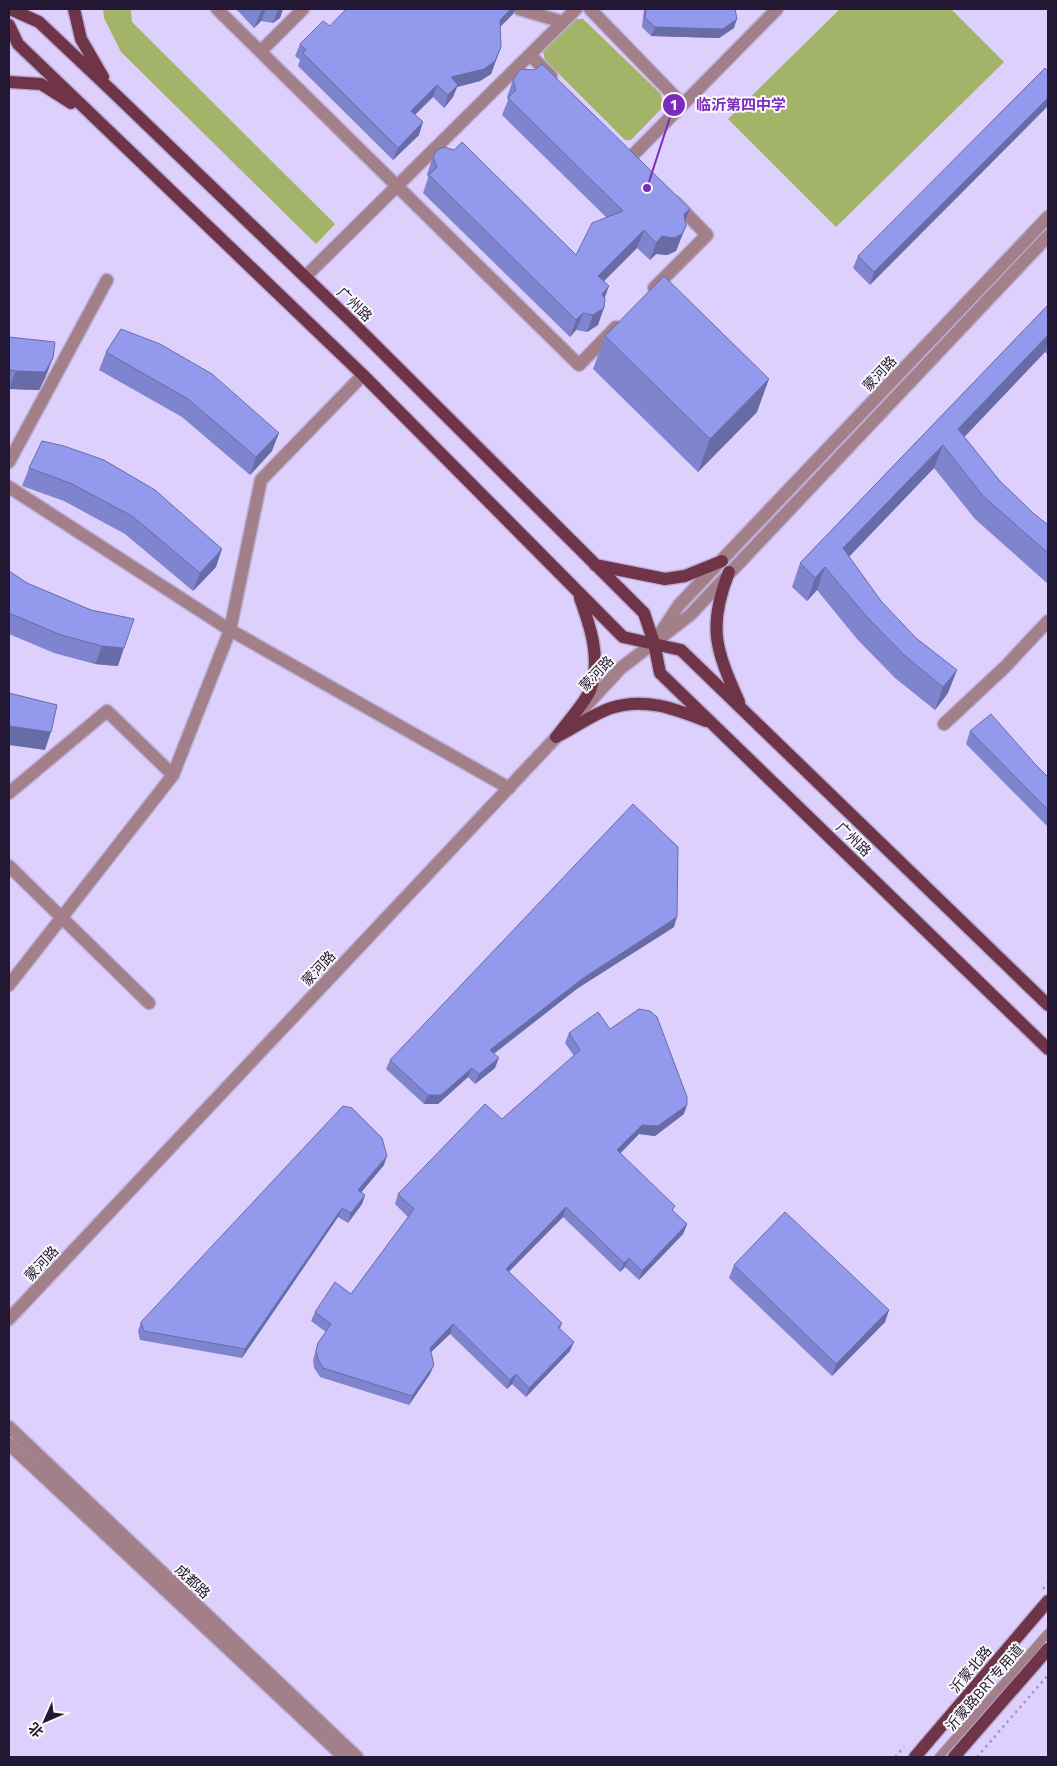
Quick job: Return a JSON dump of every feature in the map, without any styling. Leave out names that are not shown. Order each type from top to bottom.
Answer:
[{"type":"main road","name":"广州路","points":[[10,9],[39,22],[113,92],[305,277],[644,614],[654,643],[660,673],[1048,1049]]},
{"type":"main road","points":[[74,9],[81,39],[113,92]]},
{"type":"main road","name":"广州路","points":[[9,25],[18,44],[363,375],[623,637],[681,650],[1048,1005]]},
{"type":"main road","points":[[9,82],[41,84],[92,116]]},
{"type":"main road","points":[[594,565],[665,579],[725,566],[715,627],[720,658],[741,707]]},
{"type":"main road","points":[[556,737],[591,689],[595,657],[591,629],[578,593]]},
{"type":"main road","points":[[556,737],[611,708],[644,702],[670,707],[713,724]]},
{"type":"main road","name":"沂蒙北路","points":[[915,1757],[1048,1601]]},
{"type":"main road","points":[[954,1757],[1048,1649]]},
{"type":"street","points":[[218,9],[579,365],[626,317]]},
{"type":"street","points":[[261,51],[303,9]]},
{"type":"street","points":[[519,9],[563,22]]},
{"type":"street","points":[[305,277],[576,9]]},
{"type":"street","points":[[590,9],[682,104]]},
{"type":"street","points":[[631,157],[777,9]]},
{"type":"street","points":[[530,55],[557,82]]},
{"type":"street","points":[[646,296],[707,235],[665,192]]},
{"type":"street","name":"蒙河路","points":[[725,566],[1048,217]]},
{"type":"street","name":"蒙河路","points":[[9,1319],[556,737],[622,668],[654,643],[679,605],[725,566],[1048,236]]},
{"type":"street","points":[[9,462],[107,280]]},
{"type":"street","points":[[9,985],[173,775],[230,630],[261,480],[363,375]]},
{"type":"street","points":[[9,487],[230,630],[509,788]]},
{"type":"street","points":[[944,724],[1005,667],[1048,621]]},
{"type":"street","points":[[9,793],[107,711],[173,775]]},
{"type":"street","points":[[9,866],[149,1003]]},
{"type":"street","name":"成都路","points":[[9,1427],[357,1757]]},
{"type":"street","name":"成都路","points":[[9,1444],[344,1757]]},
{"type":"lane","name":"沂蒙路BRT专用道","points":[[939,1757],[1048,1633]]},
{"type":"path","points":[[977,1757],[1048,1675]]},
{"type":"green space","points":[[103,9],[131,9],[132,22],[335,224],[316,244],[121,52],[104,18]]},
{"type":"green space","points":[[840,9],[951,9],[1004,62],[836,227],[728,119]]},
{"type":"green space","points":[[574,19],[583,19],[661,94],[663,107],[631,140],[625,140],[545,60],[543,51]]},
{"type":"building","points":[[346,9],[511,9],[500,20],[501,47],[495,61],[484,69],[451,77],[458,85],[448,95],[437,85],[411,111],[423,122],[398,148],[303,53],[306,50],[300,44],[323,21],[330,26]]},
{"type":"building","points":[[646,9],[735,9],[737,19],[723,29],[655,27],[645,18]]},
{"type":"building","points":[[542,64],[690,209],[684,214],[686,226],[682,234],[674,238],[662,236],[656,243],[644,230],[598,276],[609,286],[602,294],[605,299],[604,308],[593,315],[583,313],[576,320],[429,175],[437,167],[433,157],[437,150],[444,147],[454,150],[462,142],[576,255],[592,223],[623,211],[508,98],[516,90],[513,80],[520,69],[535,70]]},
{"type":"building","points":[[1045,68],[1048,72],[1048,98],[874,272],[858,256]]},
{"type":"building","points":[[664,276],[769,379],[710,439],[605,336]]},
{"type":"building","points":[[1048,305],[1048,335],[958,429],[999,480],[1048,525],[1048,553],[983,496],[943,445],[843,548],[881,601],[916,638],[957,670],[943,687],[904,655],[866,616],[825,567],[815,578],[800,563]]},
{"type":"building","points":[[121,329],[160,344],[212,374],[279,433],[256,457],[188,399],[106,352]]},
{"type":"building","points":[[9,337],[55,342],[53,358],[45,372],[9,370]]},
{"type":"building","points":[[42,441],[64,446],[104,460],[155,490],[222,549],[200,573],[132,516],[70,483],[29,468]]},
{"type":"building","points":[[9,571],[27,583],[91,610],[134,619],[124,648],[102,646],[61,635],[9,613]]},
{"type":"building","points":[[9,693],[57,705],[51,732],[9,726]]},
{"type":"building","points":[[991,714],[1048,777],[1048,810],[970,731]]},
{"type":"building","points":[[633,804],[678,847],[677,917],[582,979],[490,1050],[499,1058],[479,1074],[472,1068],[441,1095],[428,1095],[390,1060]]},
{"type":"building","points":[[639,1009],[650,1011],[657,1017],[687,1097],[687,1105],[658,1126],[642,1125],[617,1150],[675,1206],[672,1210],[687,1224],[642,1271],[629,1258],[624,1263],[566,1207],[506,1269],[562,1323],[558,1327],[574,1342],[529,1388],[516,1374],[510,1380],[453,1324],[430,1348],[434,1365],[412,1396],[323,1368],[316,1351],[318,1343],[331,1324],[315,1312],[335,1282],[351,1294],[414,1209],[398,1194],[485,1104],[502,1119],[580,1050],[569,1033],[598,1012],[610,1029]]},
{"type":"building","points":[[343,1106],[352,1108],[382,1138],[387,1156],[358,1190],[365,1195],[351,1213],[342,1208],[245,1349],[144,1331],[141,1322]]},
{"type":"building","points":[[785,1212],[889,1310],[836,1364],[734,1265]]},
{"type":"place","name":"临沂第四中学","points":[[647,188]]}]
